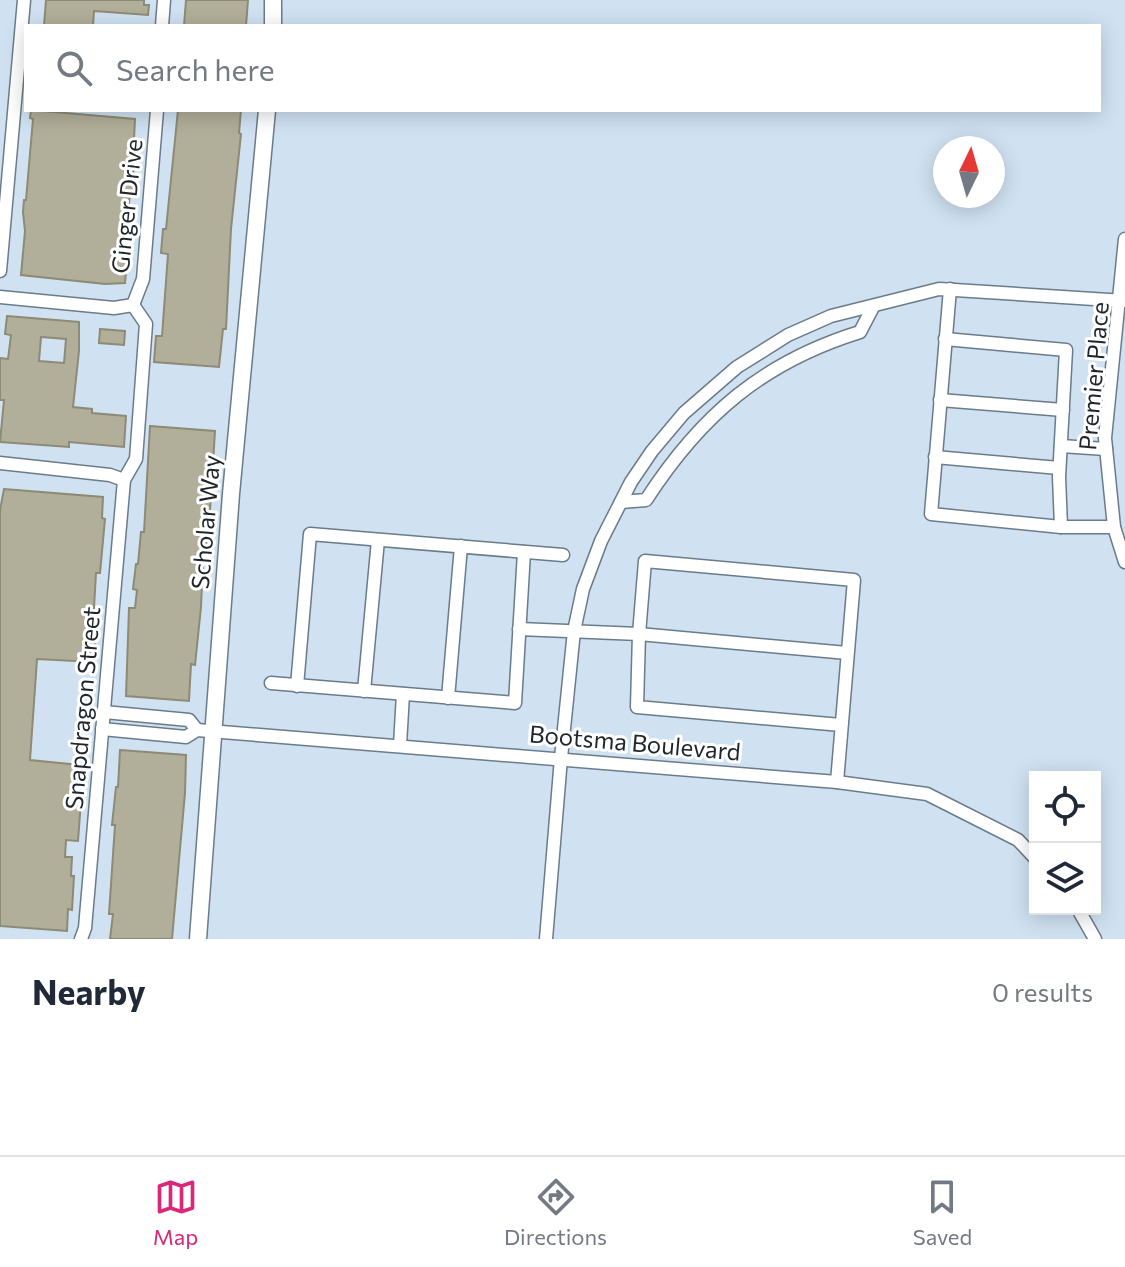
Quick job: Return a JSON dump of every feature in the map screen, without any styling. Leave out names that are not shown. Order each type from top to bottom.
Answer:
[{"type":"street","points":[[0,271],[24,0]]},
{"type":"street","points":[[162,24],[164,0]]},
{"type":"street","points":[[273,0],[273,24]]},
{"type":"street","name":"Ginger Drive","points":[[133,305],[143,279],[157,112]]},
{"type":"street","name":"Scholar Way","points":[[198,939],[204,730],[231,494],[267,112]]},
{"type":"street","name":"Premier Place","points":[[1125,239],[1123,300],[1105,438],[1114,527],[1125,562]]},
{"type":"street","points":[[546,939],[574,631],[587,577],[621,502],[652,451],[684,413],[737,367],[788,335],[831,316],[939,289],[1123,300]]},
{"type":"street","points":[[950,289],[931,514],[1061,527],[1114,527]]},
{"type":"street","points":[[0,297],[114,308],[133,305]]},
{"type":"street","name":"Snapdragon Street","points":[[81,939],[85,928],[124,480],[136,459],[146,324],[133,305]]},
{"type":"street","points":[[621,502],[646,500],[682,447],[745,388],[788,361],[823,344],[860,332],[873,307]]},
{"type":"street","points":[[945,339],[1066,350],[1059,468],[1061,527]]},
{"type":"street","points":[[940,400],[1063,410]]},
{"type":"street","points":[[1061,446],[1106,449]]},
{"type":"street","points":[[935,457],[1059,468]]},
{"type":"street","points":[[0,463],[110,475],[124,480]]},
{"type":"street","points":[[297,686],[310,534],[563,555]]},
{"type":"street","points":[[364,691],[378,540]]},
{"type":"street","points":[[448,698],[461,546]]},
{"type":"street","points":[[271,683],[515,703],[524,552]]},
{"type":"street","points":[[837,782],[854,580],[645,561],[637,707],[841,725]]},
{"type":"street","points":[[519,629],[639,634],[847,653]]},
{"type":"street","points":[[400,745],[403,694]]},
{"type":"street","points":[[104,712],[189,720],[204,730]]},
{"type":"street","points":[[102,729],[186,737],[204,730]]},
{"type":"street","name":"Bootsma Boulevard","points":[[204,730],[837,782],[927,794],[1018,840],[1029,852]]},
{"type":"street","points":[[1081,915],[1095,939]]},
{"type":"building","points":[[46,0],[144,0],[144,5],[149,5],[148,15],[94,11],[93,24],[44,24]]},
{"type":"building","points":[[186,0],[248,0],[246,24],[184,24]]},
{"type":"building","points":[[31,112],[54,112],[135,119],[137,150],[134,150],[133,194],[130,194],[126,229],[130,230],[125,283],[105,284],[21,275],[25,231],[23,212],[33,119],[30,118]]},
{"type":"building","points":[[178,112],[241,112],[226,329],[223,329],[219,367],[154,362],[156,336],[162,336],[168,254],[161,253],[163,229],[166,229]]},
{"type":"building","points":[[7,316],[79,322],[73,407],[92,409],[92,413],[126,416],[124,447],[69,442],[69,447],[0,442],[4,400],[0,400],[0,358],[8,359],[11,335],[5,334]],"holes":[[[41,337],[66,339],[64,363],[39,361]]]},
{"type":"building","points":[[100,329],[125,331],[124,345],[99,343]]},
{"type":"building","points":[[150,426],[215,431],[209,526],[189,701],[126,696],[129,608],[135,608],[137,590],[133,589],[141,532],[144,532]]},
{"type":"building","points":[[4,489],[103,497],[102,518],[105,519],[100,573],[96,573],[94,608],[98,608],[93,662],[37,659],[30,760],[80,765],[79,787],[82,787],[78,841],[66,840],[65,857],[72,857],[71,876],[74,876],[67,931],[0,926],[0,510]]},
{"type":"building","points":[[120,750],[186,755],[172,939],[110,939],[115,825],[112,825]]}]
